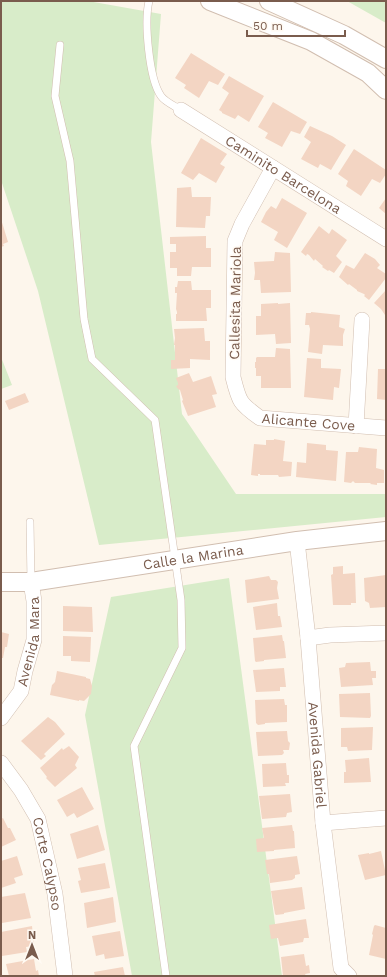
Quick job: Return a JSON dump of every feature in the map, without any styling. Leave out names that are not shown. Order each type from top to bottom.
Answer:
[{"type":"street","points":[[210,1],[311,41],[368,73],[385,86]]},
{"type":"street","points":[[269,1],[344,35],[386,59]]},
{"type":"street","name":"Caminito Barcelona","points":[[181,110],[386,239]]},
{"type":"street","name":"Callesita Mariola","points":[[238,397],[234,376],[235,240],[242,224],[273,168]]},
{"type":"street","points":[[356,426],[362,320]]},
{"type":"street","name":"Alicante Cove","points":[[238,397],[245,407],[260,418],[386,428]]},
{"type":"street","name":"Calle la Marina","points":[[1,582],[31,582],[297,541],[386,531]]},
{"type":"street","name":"Avenida Gabriel","points":[[297,541],[308,638],[323,823],[345,972]]},
{"type":"street","name":"Avenida Mara","points":[[1,718],[21,691],[34,640],[34,601],[31,582]]},
{"type":"street","points":[[308,638],[330,635],[386,633]]},
{"type":"street","name":"Corte Calypso","points":[[1,763],[21,790],[38,819],[55,894],[65,976]]},
{"type":"street","points":[[323,823],[386,818]]},
{"type":"lane","points":[[148,1],[148,50],[155,82],[161,96],[181,110]]},
{"type":"lane","points":[[60,45],[55,96],[70,161],[84,319],[92,359],[155,420],[181,600],[182,648],[134,746],[166,976]]},
{"type":"lane","points":[[30,522],[31,582]]},
{"type":"green space","points":[[1,1],[88,1],[161,14],[151,142],[182,414],[236,494],[386,494],[386,517],[99,545],[38,291],[1,180]]},
{"type":"green space","points":[[347,1],[386,1],[386,23]]},
{"type":"green space","points":[[1,357],[12,385],[1,389]]},
{"type":"green space","points":[[229,578],[282,976],[132,976],[85,715],[111,597]]},
{"type":"building","points":[[191,53],[225,74],[218,85],[209,81],[199,98],[184,88],[186,85],[175,78]]},
{"type":"building","points":[[229,76],[264,96],[249,122],[238,115],[235,119],[219,110],[229,93],[222,88]]},
{"type":"building","points":[[273,102],[307,122],[300,134],[291,131],[282,147],[265,138],[268,133],[258,127]]},
{"type":"building","points":[[310,126],[332,136],[346,145],[331,170],[320,164],[318,168],[301,159],[311,142],[304,137]]},
{"type":"building","points":[[201,138],[227,154],[220,164],[225,167],[216,183],[199,173],[193,180],[181,173]]},
{"type":"building","points":[[354,149],[386,170],[386,174],[380,183],[372,179],[361,196],[346,186],[348,181],[338,174]]},
{"type":"building","points":[[191,187],[192,197],[211,197],[210,216],[206,216],[205,228],[176,227],[177,188]]},
{"type":"building","points":[[282,198],[307,213],[287,248],[274,240],[278,232],[261,222],[271,206],[276,209]]},
{"type":"building","points":[[386,198],[386,214],[379,208]]},
{"type":"building","points":[[1,219],[8,242],[3,244],[4,246],[1,247]]},
{"type":"building","points":[[319,226],[329,234],[332,229],[347,240],[336,256],[342,262],[334,273],[322,267],[323,266],[315,259],[314,261],[309,255],[307,254],[306,256],[301,252]]},
{"type":"building","points":[[206,236],[206,248],[211,248],[211,267],[192,267],[191,276],[177,276],[177,268],[170,268],[170,252],[176,252],[176,244],[170,244],[170,237]]},
{"type":"building","points":[[275,252],[290,253],[291,292],[261,293],[260,280],[254,280],[254,262],[274,261]]},
{"type":"building","points":[[365,253],[375,259],[380,265],[377,268],[386,274],[386,278],[369,300],[364,296],[364,294],[357,291],[349,284],[348,285],[339,277],[346,265],[354,269]]},
{"type":"building","points":[[178,281],[191,281],[192,290],[211,290],[211,308],[206,308],[207,321],[176,321],[177,293],[175,293],[175,287],[177,287]]},
{"type":"building","points":[[386,290],[386,314],[385,315],[374,303]]},
{"type":"building","points":[[290,303],[291,343],[276,344],[275,334],[256,335],[256,316],[261,316],[261,304]]},
{"type":"building","points":[[311,312],[340,315],[339,327],[345,329],[343,335],[343,346],[323,345],[322,354],[308,352],[310,329],[309,325],[305,325],[306,313]]},
{"type":"building","points":[[204,328],[205,341],[210,341],[210,360],[190,359],[190,368],[171,369],[171,360],[175,360],[174,329]]},
{"type":"building","points":[[276,348],[290,349],[291,388],[261,388],[261,376],[256,376],[256,358],[275,357]]},
{"type":"building","points":[[307,358],[321,359],[321,368],[341,369],[339,388],[334,387],[333,400],[304,397]]},
{"type":"building","points":[[378,369],[386,369],[386,400],[377,399]]},
{"type":"building","points":[[189,373],[193,382],[211,376],[217,394],[212,395],[216,407],[188,416],[182,401],[180,390],[176,386],[178,383],[176,378]]},
{"type":"building","points":[[25,393],[29,402],[9,410],[5,401]]},
{"type":"building","points":[[274,439],[285,441],[283,461],[292,462],[291,476],[279,477],[278,475],[251,475],[254,444],[266,445],[266,440]]},
{"type":"building","points":[[307,443],[326,445],[326,450],[338,451],[336,481],[296,477],[297,462],[306,463]]},
{"type":"building","points":[[359,447],[377,449],[376,468],[384,470],[384,483],[377,483],[377,485],[370,484],[371,483],[355,483],[353,481],[351,483],[344,482],[346,452],[358,452]]},
{"type":"building","points":[[343,566],[343,574],[355,573],[356,603],[351,603],[351,605],[333,605],[331,575],[333,574],[333,567]]},
{"type":"building","points":[[386,575],[386,607],[370,608],[369,603],[365,601],[364,578]]},
{"type":"building","points":[[269,576],[271,580],[276,580],[278,582],[277,588],[279,599],[247,603],[245,580]]},
{"type":"building","points":[[277,603],[278,616],[280,616],[282,627],[256,630],[253,607]]},
{"type":"building","points":[[63,606],[92,607],[93,632],[63,631]]},
{"type":"building","points":[[1,632],[9,634],[7,647],[5,647],[3,658],[1,658]]},
{"type":"building","points":[[282,635],[286,658],[255,661],[253,638]]},
{"type":"building","points":[[63,636],[91,637],[90,662],[71,661],[71,656],[63,656]]},
{"type":"building","points":[[370,662],[371,671],[376,671],[376,678],[372,678],[373,685],[341,687],[339,668],[345,667],[346,663]]},
{"type":"building","points":[[284,668],[286,687],[280,687],[280,691],[256,692],[253,670]]},
{"type":"building","points":[[57,671],[90,679],[92,686],[91,694],[84,701],[50,695]]},
{"type":"building","points":[[370,693],[370,718],[340,717],[339,694]]},
{"type":"building","points":[[284,699],[285,705],[287,705],[287,722],[265,723],[258,725],[256,723],[255,700]]},
{"type":"building","points":[[48,717],[55,722],[65,734],[44,754],[46,756],[41,760],[21,741]]},
{"type":"building","points":[[373,727],[372,750],[348,751],[347,747],[341,747],[341,728]]},
{"type":"building","points":[[287,731],[288,741],[290,743],[289,750],[283,750],[284,753],[282,755],[258,756],[256,732]]},
{"type":"building","points":[[69,746],[79,757],[75,765],[77,768],[55,787],[46,778],[47,777],[40,768],[62,748],[63,750]]},
{"type":"building","points":[[369,758],[371,782],[344,783],[344,772],[346,772],[345,760]]},
{"type":"building","points":[[286,763],[289,783],[285,783],[286,786],[263,787],[262,764]]},
{"type":"building","points":[[82,787],[94,809],[77,818],[74,813],[67,817],[57,800]]},
{"type":"building","points":[[290,794],[292,812],[287,813],[286,817],[262,819],[259,796]]},
{"type":"building","points":[[3,818],[16,840],[1,847],[1,819]]},
{"type":"building","points":[[98,825],[105,850],[77,859],[70,834]]},
{"type":"building","points":[[292,825],[294,831],[295,848],[257,852],[256,839],[264,838],[262,828]]},
{"type":"building","points":[[381,851],[386,875],[365,880],[358,855]]},
{"type":"building","points":[[17,856],[23,875],[14,878],[16,883],[1,888],[1,861]]},
{"type":"building","points":[[297,856],[300,874],[295,875],[295,878],[292,880],[270,883],[265,860]]},
{"type":"building","points":[[105,863],[110,888],[81,893],[78,881],[81,880],[78,868]]},
{"type":"building","points":[[302,887],[305,909],[276,915],[271,891]]},
{"type":"building","points":[[25,893],[31,918],[2,923],[1,897]]},
{"type":"building","points":[[113,897],[116,922],[87,928],[84,903]]},
{"type":"building","points":[[306,919],[309,938],[304,938],[303,942],[280,946],[278,938],[271,939],[269,925]]},
{"type":"building","points":[[375,925],[386,928],[386,959],[369,955]]},
{"type":"building","points":[[32,926],[34,946],[26,947],[27,952],[2,956],[1,932]]},
{"type":"building","points":[[120,931],[124,956],[105,959],[104,954],[96,956],[92,936]]},
{"type":"building","points":[[304,954],[306,966],[309,965],[310,973],[305,974],[306,976],[283,976],[281,957]]},
{"type":"building","points":[[34,959],[36,971],[38,970],[39,976],[9,976],[6,964]]},
{"type":"building","points":[[123,967],[125,976],[95,976],[94,972]]}]
